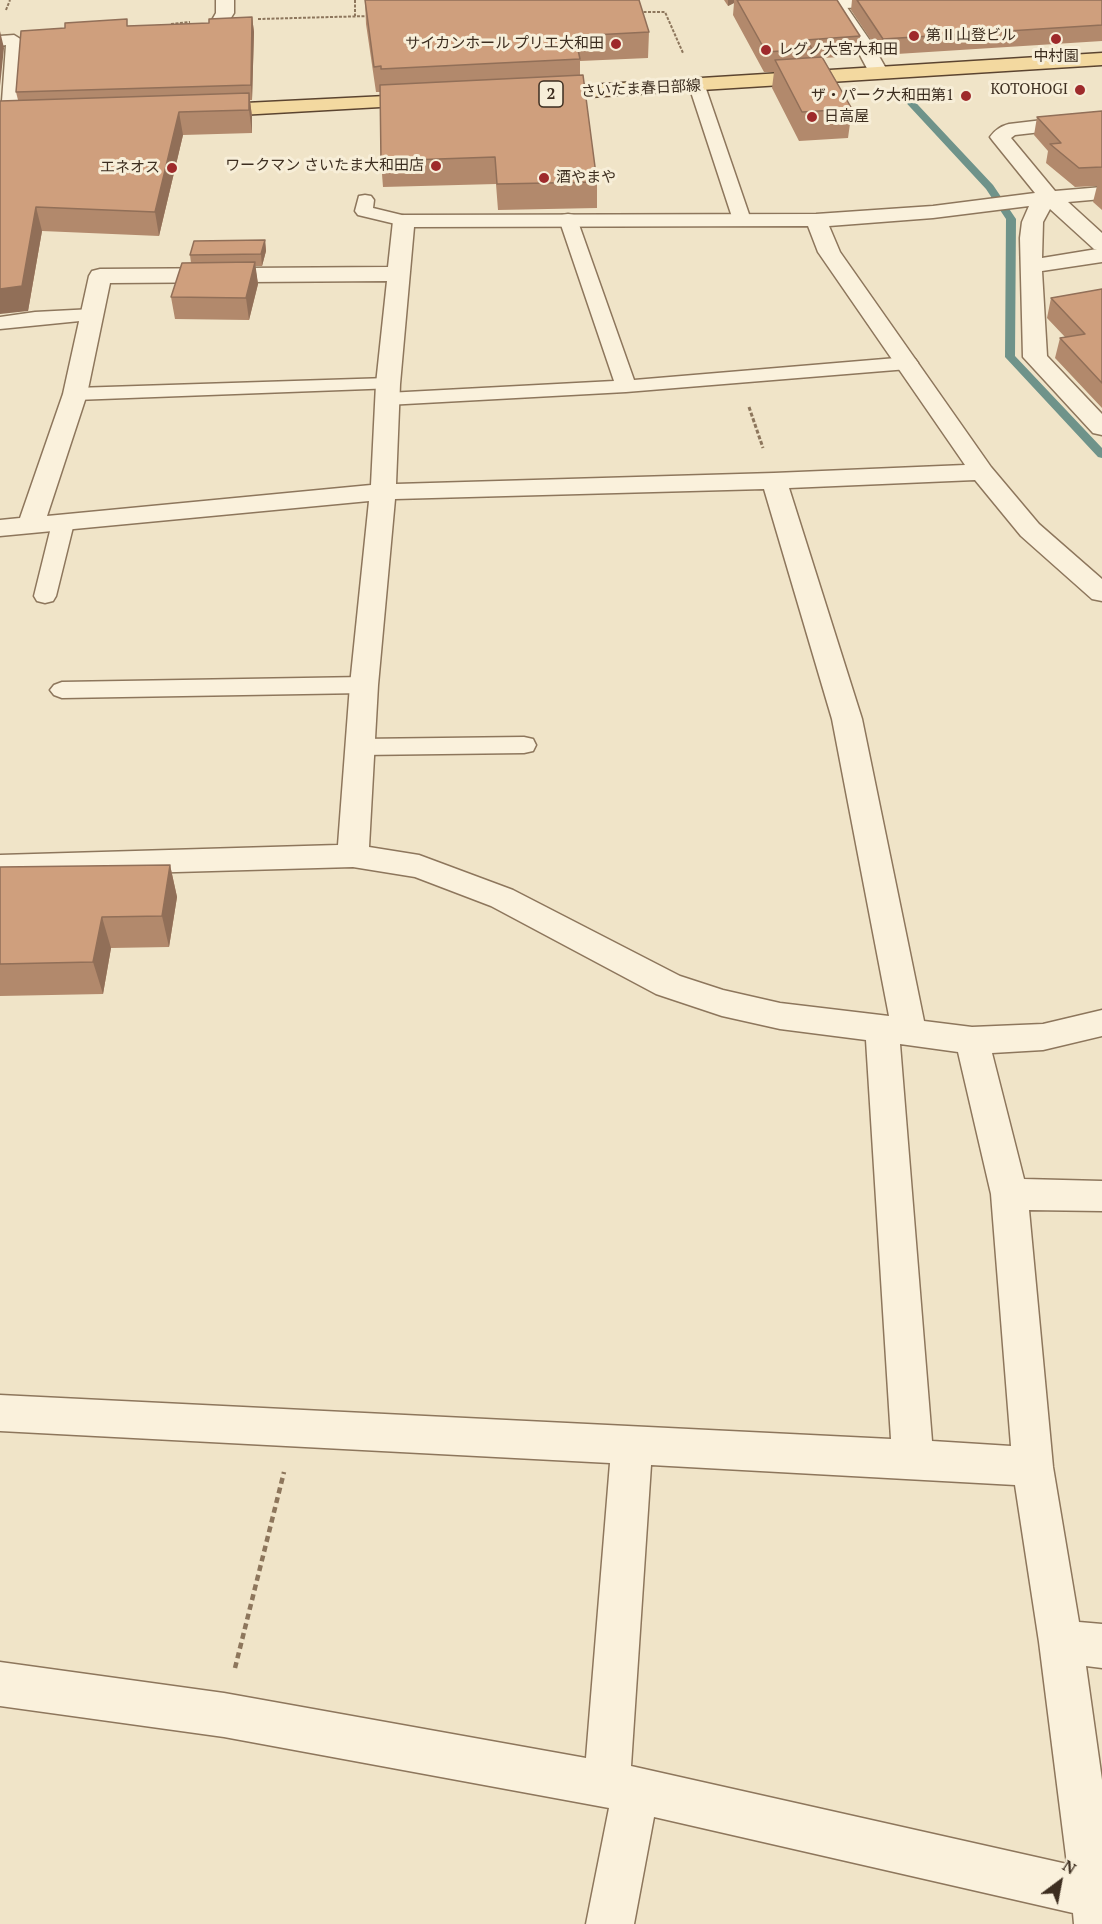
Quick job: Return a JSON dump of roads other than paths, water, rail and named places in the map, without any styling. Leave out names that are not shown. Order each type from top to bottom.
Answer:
[{"type":"main road","name":"さいたま春日部線","points":[[518,95],[697,86],[878,72],[1102,59]]},
{"type":"main road","points":[[184,111],[446,99]]},
{"type":"main road","points":[[5,115],[33,115]]},
{"type":"street","points":[[221,20],[225,13],[225,0]]},
{"type":"street","points":[[835,2],[878,72]]},
{"type":"street","points":[[1102,119],[1009,130],[1000,136],[1050,198],[1102,244]]},
{"type":"street","points":[[352,856],[364,685],[383,492],[387,391],[404,221],[816,220],[933,212],[1102,194]]},
{"type":"street","points":[[1050,198],[1035,212],[1029,246],[1032,266],[1035,357],[1102,428]]},
{"type":"street","points":[[816,220],[829,252],[982,472],[1030,530],[1102,592]]},
{"type":"street","points":[[1032,266],[1102,255]]},
{"type":"street","points":[[31,525],[75,394],[100,276],[398,274]]},
{"type":"street","points":[[0,528],[383,492],[774,481],[982,472]]},
{"type":"street","points":[[774,481],[847,719],[896,1031],[913,1459]]},
{"type":"street","points":[[0,866],[352,856],[419,866],[502,898],[668,985],[722,1003],[780,1016],[972,1040],[1043,1038],[1102,1023]]},
{"type":"street","points":[[0,1684],[224,1715],[621,1788],[1097,1909],[1082,1644],[1033,1467],[1009,1194],[972,1040]]},
{"type":"street","points":[[1009,1194],[1102,1196]]},
{"type":"street","points":[[0,1413],[632,1444],[1033,1467]]},
{"type":"street","points":[[610,1924],[621,1788],[632,1444]]},
{"type":"lane","points":[[792,7],[835,2],[919,0]]},
{"type":"lane","points":[[0,41],[14,40],[5,115]]},
{"type":"lane","points":[[697,86],[742,220]]},
{"type":"lane","points":[[365,200],[364,211],[404,221]]},
{"type":"lane","points":[[568,219],[626,386]]},
{"type":"lane","points":[[0,322],[93,315]]},
{"type":"lane","points":[[75,394],[626,386],[908,363]]},
{"type":"lane","points":[[45,596],[63,523]]},
{"type":"lane","points":[[62,690],[364,685]]},
{"type":"lane","points":[[360,747],[524,745]]},
{"type":"waterway","points":[[901,92],[990,187],[1011,219],[1010,357],[1102,455]]},
{"type":"place","name":"第Ⅱ山登ビル","points":[[914,36]]},
{"type":"place","name":"中村園","points":[[1056,39]]},
{"type":"place","name":"サイカンホール プリエ大和田","points":[[616,44]]},
{"type":"place","name":"レグノ大宮大和田","points":[[766,50]]},
{"type":"place","name":"KOTOHOGI","points":[[1080,90]]},
{"type":"place","name":"ザ・パーク大和田第1","points":[[966,96]]},
{"type":"place","name":"日高屋","points":[[812,117]]},
{"type":"place","name":"ワークマン さいたま大和田店","points":[[436,166]]},
{"type":"place","name":"エネオス","points":[[172,168]]},
{"type":"place","name":"酒やまや","points":[[544,178]]}]
